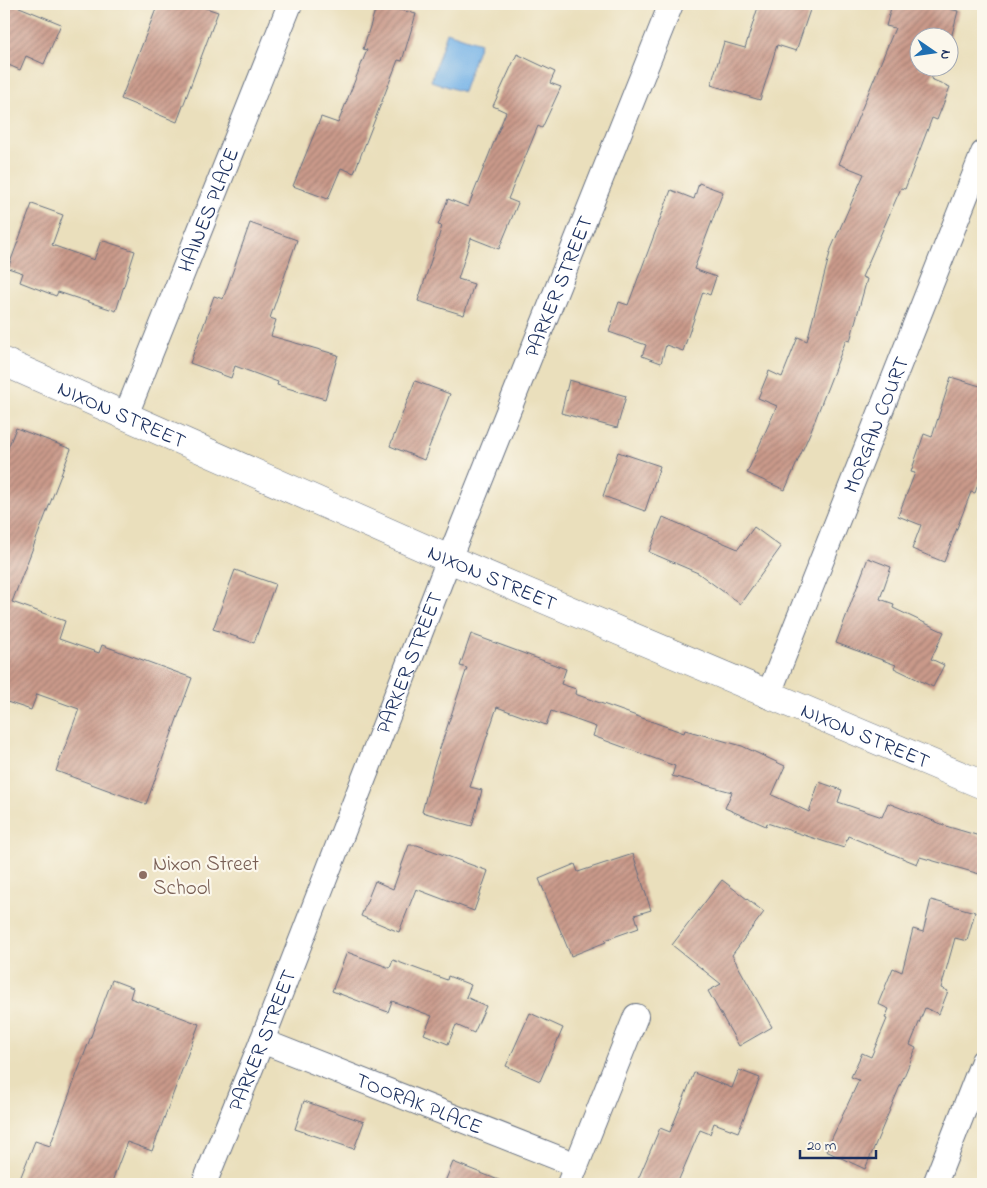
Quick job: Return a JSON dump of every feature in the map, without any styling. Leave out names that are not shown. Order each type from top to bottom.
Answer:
[{"type":"street","name":"HAINES PLACE","points":[[126,414],[290,4]]},
{"type":"street","name":"PARKER STREET","points":[[204,1184],[262,1041],[449,559],[671,4]]},
{"type":"street","name":"MORGAN COURT","points":[[768,696],[983,153]]},
{"type":"street","name":"NIXON STREET","points":[[4,362],[126,414],[449,559],[768,696],[983,785]]},
{"type":"street","name":"TOORAK PLACE","points":[[262,1041],[572,1174],[636,1016]]},
{"type":"street","points":[[935,1184],[983,1061]]},
{"type":"water","points":[[447,32],[480,43],[463,92],[431,81]]},
{"type":"building","points":[[4,4],[12,4],[61,24],[44,64],[26,56],[20,70],[4,63]]},
{"type":"building","points":[[158,4],[194,4],[218,12],[177,122],[121,99]]},
{"type":"building","points":[[377,4],[416,14],[402,61],[398,60],[354,173],[341,168],[328,199],[293,186],[321,117],[338,123],[367,50],[363,49]]},
{"type":"building","points":[[759,4],[812,4],[796,51],[777,45],[760,100],[711,85],[724,42],[745,48]]},
{"type":"building","points":[[892,4],[930,4],[958,11],[954,28],[910,28],[910,78],[931,78],[950,87],[937,120],[932,118],[905,189],[901,188],[862,277],[867,279],[850,341],[846,340],[810,433],[785,490],[747,473],[777,406],[758,398],[769,371],[782,377],[798,337],[807,341],[831,249],[864,174],[839,164],[895,28],[886,26]]},
{"type":"building","points":[[517,54],[555,72],[550,83],[561,87],[542,128],[538,126],[508,199],[518,203],[499,249],[471,238],[458,279],[474,284],[464,315],[418,301],[442,226],[438,225],[448,199],[468,207],[506,112],[493,106]]},
{"type":"building","points":[[699,183],[723,192],[694,269],[716,277],[710,295],[703,292],[683,351],[666,345],[661,363],[642,356],[646,345],[609,332],[619,302],[628,305],[671,190],[694,199]]},
{"type":"building","points":[[32,204],[63,215],[52,245],[94,260],[101,240],[135,251],[116,311],[58,292],[56,296],[20,282],[23,273],[8,268]]},
{"type":"building","points":[[250,223],[297,240],[270,318],[276,320],[271,336],[338,355],[325,399],[277,385],[278,382],[235,366],[231,378],[190,363],[214,296],[223,299]]},
{"type":"building","points":[[951,377],[983,387],[983,470],[975,493],[971,492],[944,562],[912,549],[921,525],[898,516],[915,473],[911,472],[924,434],[932,437]]},
{"type":"building","points":[[569,380],[626,396],[617,428],[561,413]]},
{"type":"building","points":[[415,381],[450,394],[424,460],[390,446]]},
{"type":"building","points":[[16,428],[71,449],[12,602],[65,621],[59,639],[99,653],[102,645],[192,678],[146,804],[56,771],[79,709],[37,694],[31,710],[4,701],[4,458]]},
{"type":"building","points":[[618,452],[660,466],[645,511],[603,496]]},
{"type":"building","points":[[663,517],[738,549],[754,527],[781,547],[740,604],[698,573],[649,552]]},
{"type":"building","points":[[868,558],[891,567],[880,599],[894,604],[893,608],[944,632],[931,659],[944,665],[933,687],[894,668],[896,665],[836,643]]},
{"type":"building","points":[[235,570],[275,584],[254,643],[213,629]]},
{"type":"building","points":[[471,634],[566,669],[561,684],[576,689],[575,694],[684,733],[685,730],[742,746],[785,766],[772,795],[809,812],[819,782],[842,790],[838,802],[882,817],[888,803],[949,827],[983,837],[983,875],[920,857],[917,864],[848,836],[844,848],[767,823],[766,826],[725,808],[732,792],[672,776],[675,766],[593,736],[596,727],[551,711],[546,725],[497,707],[470,787],[482,790],[472,826],[422,812],[434,766],[467,668],[460,666]]},
{"type":"building","points":[[409,845],[417,845],[488,871],[474,911],[416,889],[399,932],[361,916],[375,881],[393,889]]},
{"type":"building","points":[[633,854],[651,910],[635,915],[639,928],[605,940],[606,942],[571,956],[539,879],[575,864],[578,872]]},
{"type":"building","points":[[722,880],[764,912],[732,955],[772,1027],[739,1046],[708,991],[721,984],[672,945]]},
{"type":"building","points":[[931,900],[975,912],[967,941],[955,938],[941,988],[948,991],[939,1014],[925,1008],[910,1045],[916,1048],[865,1169],[826,1151],[859,1080],[851,1077],[862,1053],[871,1057],[887,1019],[885,1018],[889,1009],[878,1004],[893,968],[902,972],[913,929],[923,932]]},
{"type":"building","points":[[347,952],[390,968],[393,960],[447,980],[448,976],[471,985],[466,997],[486,1006],[474,1033],[456,1025],[448,1044],[424,1034],[432,1016],[392,1001],[388,1012],[332,991]]},
{"type":"building","points":[[112,980],[133,988],[130,998],[199,1024],[152,1151],[127,1142],[111,1184],[18,1184],[35,1141],[50,1146]]},
{"type":"building","points":[[530,1013],[563,1028],[540,1081],[506,1066]]},
{"type":"building","points":[[739,1070],[760,1078],[738,1132],[714,1123],[710,1134],[700,1130],[677,1184],[636,1184],[660,1128],[670,1132],[694,1073],[732,1088]]},
{"type":"building","points":[[304,1101],[364,1122],[354,1149],[295,1129]]},
{"type":"building","points":[[453,1162],[506,1183],[444,1184]]},
{"type":"place","name":"Nixon Street School","points":[[143,875]]}]
